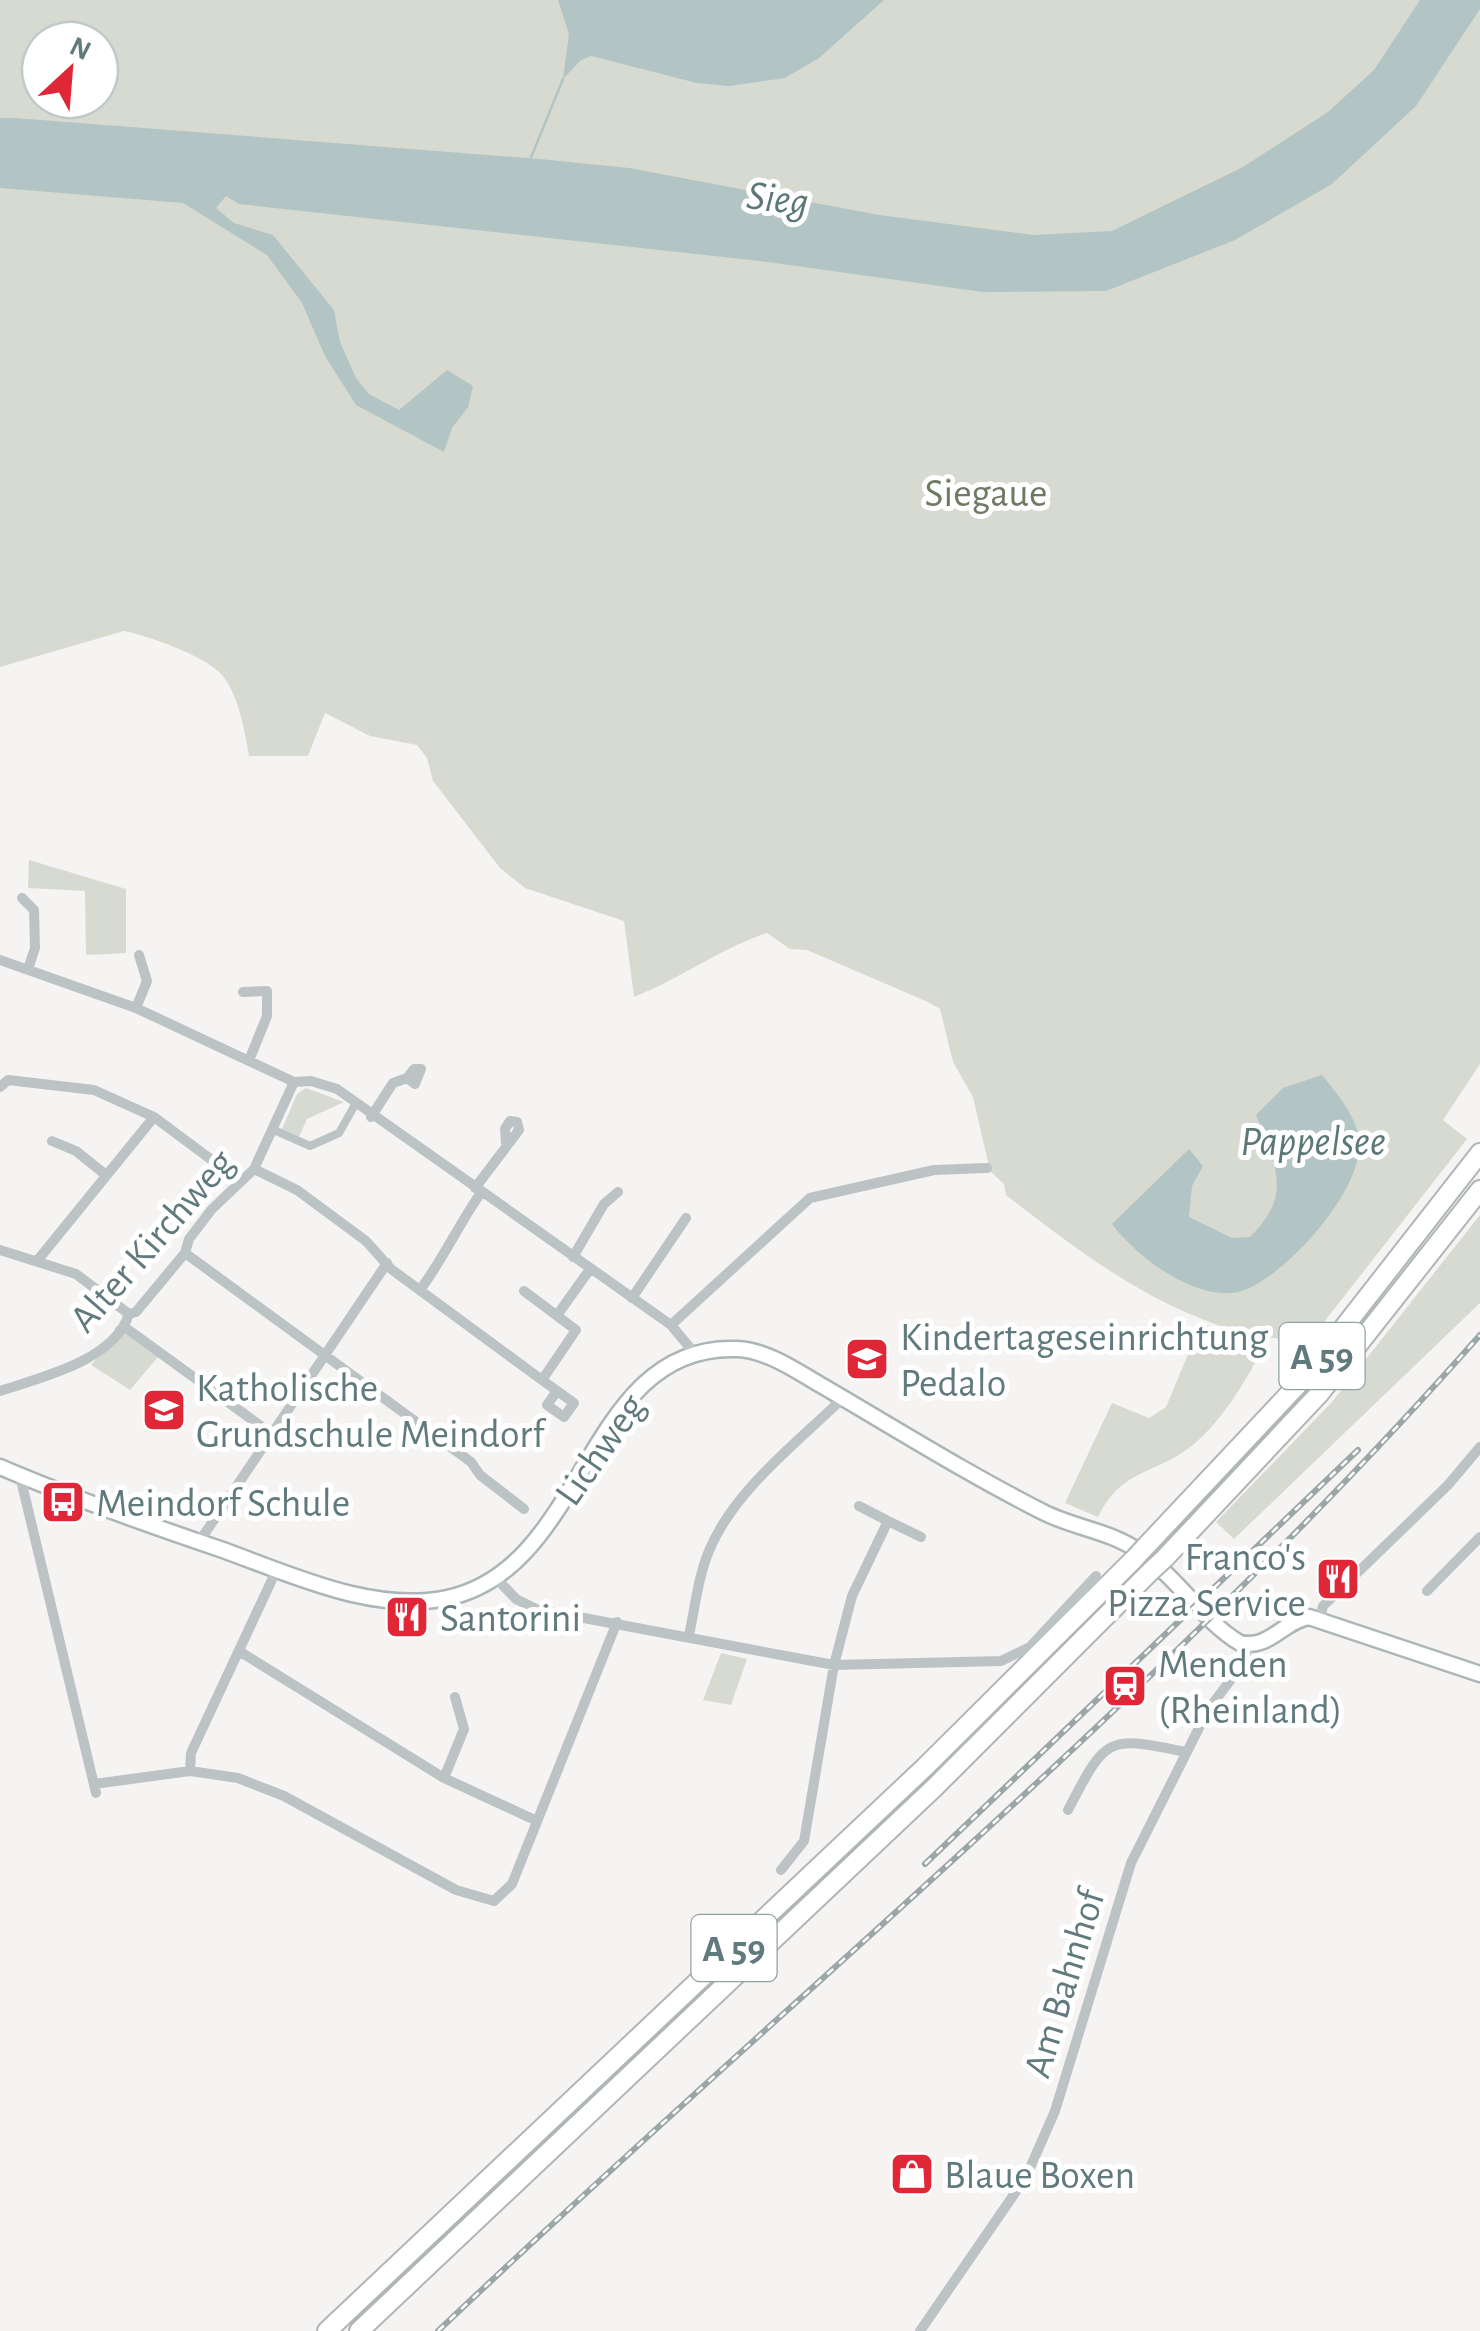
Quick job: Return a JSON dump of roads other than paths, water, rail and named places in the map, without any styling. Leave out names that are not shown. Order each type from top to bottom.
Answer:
[{"type":"highway","name":"A 59","points":[[327,2331],[910,1780],[1141,1552],[1305,1376],[1480,1152]]},
{"type":"highway","name":"A 59","points":[[359,2331],[936,1787],[1165,1558],[1320,1392],[1480,1190]]},
{"type":"main road","points":[[696,1354],[736,1348],[764,1354],[1045,1513],[1118,1538],[1167,1570],[1230,1637],[1248,1645],[1260,1644],[1295,1620],[1320,1619],[1480,1674]]},
{"type":"main road","name":"Lichweg","points":[[0,1467],[199,1542],[366,1596],[406,1600],[448,1598],[496,1578],[526,1555],[630,1398],[659,1372],[696,1354]]},
{"type":"street","points":[[22,898],[34,910],[34,948],[28,969]]},
{"type":"street","points":[[136,1008],[147,981],[139,955]]},
{"type":"street","points":[[0,960],[136,1008],[250,1058],[294,1082],[324,1083],[671,1325],[696,1354]]},
{"type":"street","points":[[243,992],[267,991],[267,1016],[250,1058]]},
{"type":"street","points":[[371,1116],[393,1083],[407,1078]]},
{"type":"street","points":[[0,1088],[8,1080],[94,1090],[154,1117],[240,1181]]},
{"type":"street","name":"Alter Kirchweg","points":[[0,1391],[85,1362],[119,1330],[185,1253],[189,1240],[212,1209],[222,1204],[254,1169],[294,1082]]},
{"type":"street","name":"Alter Kirchweg","points":[[274,1130],[310,1146],[339,1134],[356,1103]]},
{"type":"street","points":[[37,1261],[154,1117]]},
{"type":"street","points":[[52,1140],[76,1151],[106,1174]]},
{"type":"street","points":[[420,1290],[444,1258],[448,1242],[506,1143]]},
{"type":"street","points":[[671,1325],[810,1198],[934,1170],[986,1168]]},
{"type":"street","points":[[254,1169],[297,1190],[366,1241],[420,1290],[557,1391]]},
{"type":"street","points":[[573,1257],[604,1204],[618,1192]]},
{"type":"street","points":[[632,1298],[686,1218]]},
{"type":"street","points":[[0,1250],[76,1274],[130,1314]]},
{"type":"street","points":[[185,1253],[471,1462],[524,1509]]},
{"type":"street","points":[[199,1542],[269,1432],[386,1263]]},
{"type":"street","points":[[558,1314],[590,1269]]},
{"type":"street","points":[[524,1291],[574,1324],[576,1336],[542,1380]]},
{"type":"street","points":[[119,1330],[126,1328],[269,1432]]},
{"type":"street","points":[[689,1635],[706,1555],[722,1526],[762,1478],[843,1398]]},
{"type":"street","points":[[1320,1619],[1323,1606],[1448,1485],[1480,1448]]},
{"type":"street","points":[[20,1476],[95,1788],[190,1771],[212,1772],[265,1787],[480,1900],[504,1896],[618,1622]]},
{"type":"street","points":[[858,1506],[921,1536]]},
{"type":"street","points":[[781,1870],[804,1841],[834,1665],[852,1596],[888,1521]]},
{"type":"street","points":[[1427,1591],[1480,1537]]},
{"type":"street","points":[[1466,1550],[1480,1556]]},
{"type":"street","points":[[190,1771],[191,1754],[277,1568]]},
{"type":"street","points":[[496,1578],[516,1599],[536,1609],[834,1665],[1002,1661],[1030,1647],[1096,1576]]},
{"type":"street","name":"Am Bahnhof","points":[[920,2331],[1026,2177],[1055,2111],[1131,1863],[1208,1710],[1244,1662],[1248,1645]]},
{"type":"street","points":[[240,1651],[444,1778],[536,1821]]},
{"type":"street","points":[[444,1778],[464,1729],[455,1697]]},
{"type":"street","points":[[1068,1810],[1090,1768],[1120,1742],[1135,1740],[1186,1752]]},
{"type":"water","points":[[558,0],[884,0],[819,58],[785,78],[729,86],[697,83],[591,56],[581,60],[563,79],[569,34]]},
{"type":"water","name":"Sieg","points":[[1420,0],[1480,0],[1480,9],[1416,106],[1332,184],[1235,240],[1106,291],[983,292],[760,261],[239,204],[226,196],[216,208],[234,223],[273,235],[334,310],[340,342],[356,378],[369,394],[399,410],[447,370],[473,386],[468,407],[452,428],[444,452],[356,405],[325,356],[302,303],[267,255],[183,203],[0,188],[0,118],[15,118],[629,168],[879,215],[1034,235],[1112,231],[1243,167],[1328,112],[1374,70]]},
{"type":"water","name":"Pappelsee","points":[[1322,1075],[1348,1109],[1358,1133],[1359,1153],[1352,1176],[1322,1225],[1302,1248],[1260,1282],[1242,1291],[1225,1293],[1188,1284],[1152,1263],[1112,1224],[1189,1149],[1203,1166],[1192,1186],[1189,1217],[1232,1238],[1250,1237],[1272,1207],[1277,1179],[1256,1115],[1283,1088]]},
{"type":"waterway","points":[[530,160],[563,79]]},
{"type":"railway","points":[[438,2331],[1102,1721],[1358,1468],[1480,1335]]},
{"type":"railway","points":[[925,1864],[1358,1450]]},
{"type":"place","name":"Kindertageseinrichtung Pedalo","points":[[867,1359]]},
{"type":"place","name":"Katholische Grundschule Meindorf","points":[[164,1410]]},
{"type":"place","name":"Meindorf Schule","points":[[63,1502]]},
{"type":"place","name":"Franco's Pizza Service","points":[[1338,1579]]},
{"type":"place","name":"Santorini","points":[[407,1617]]},
{"type":"place","name":"Menden (Rheinland)","points":[[1125,1686]]},
{"type":"place","name":"Blaue Boxen","points":[[912,2174]]},
{"type":"park label","name":"Siegaue","points":[[986,492]]}]
